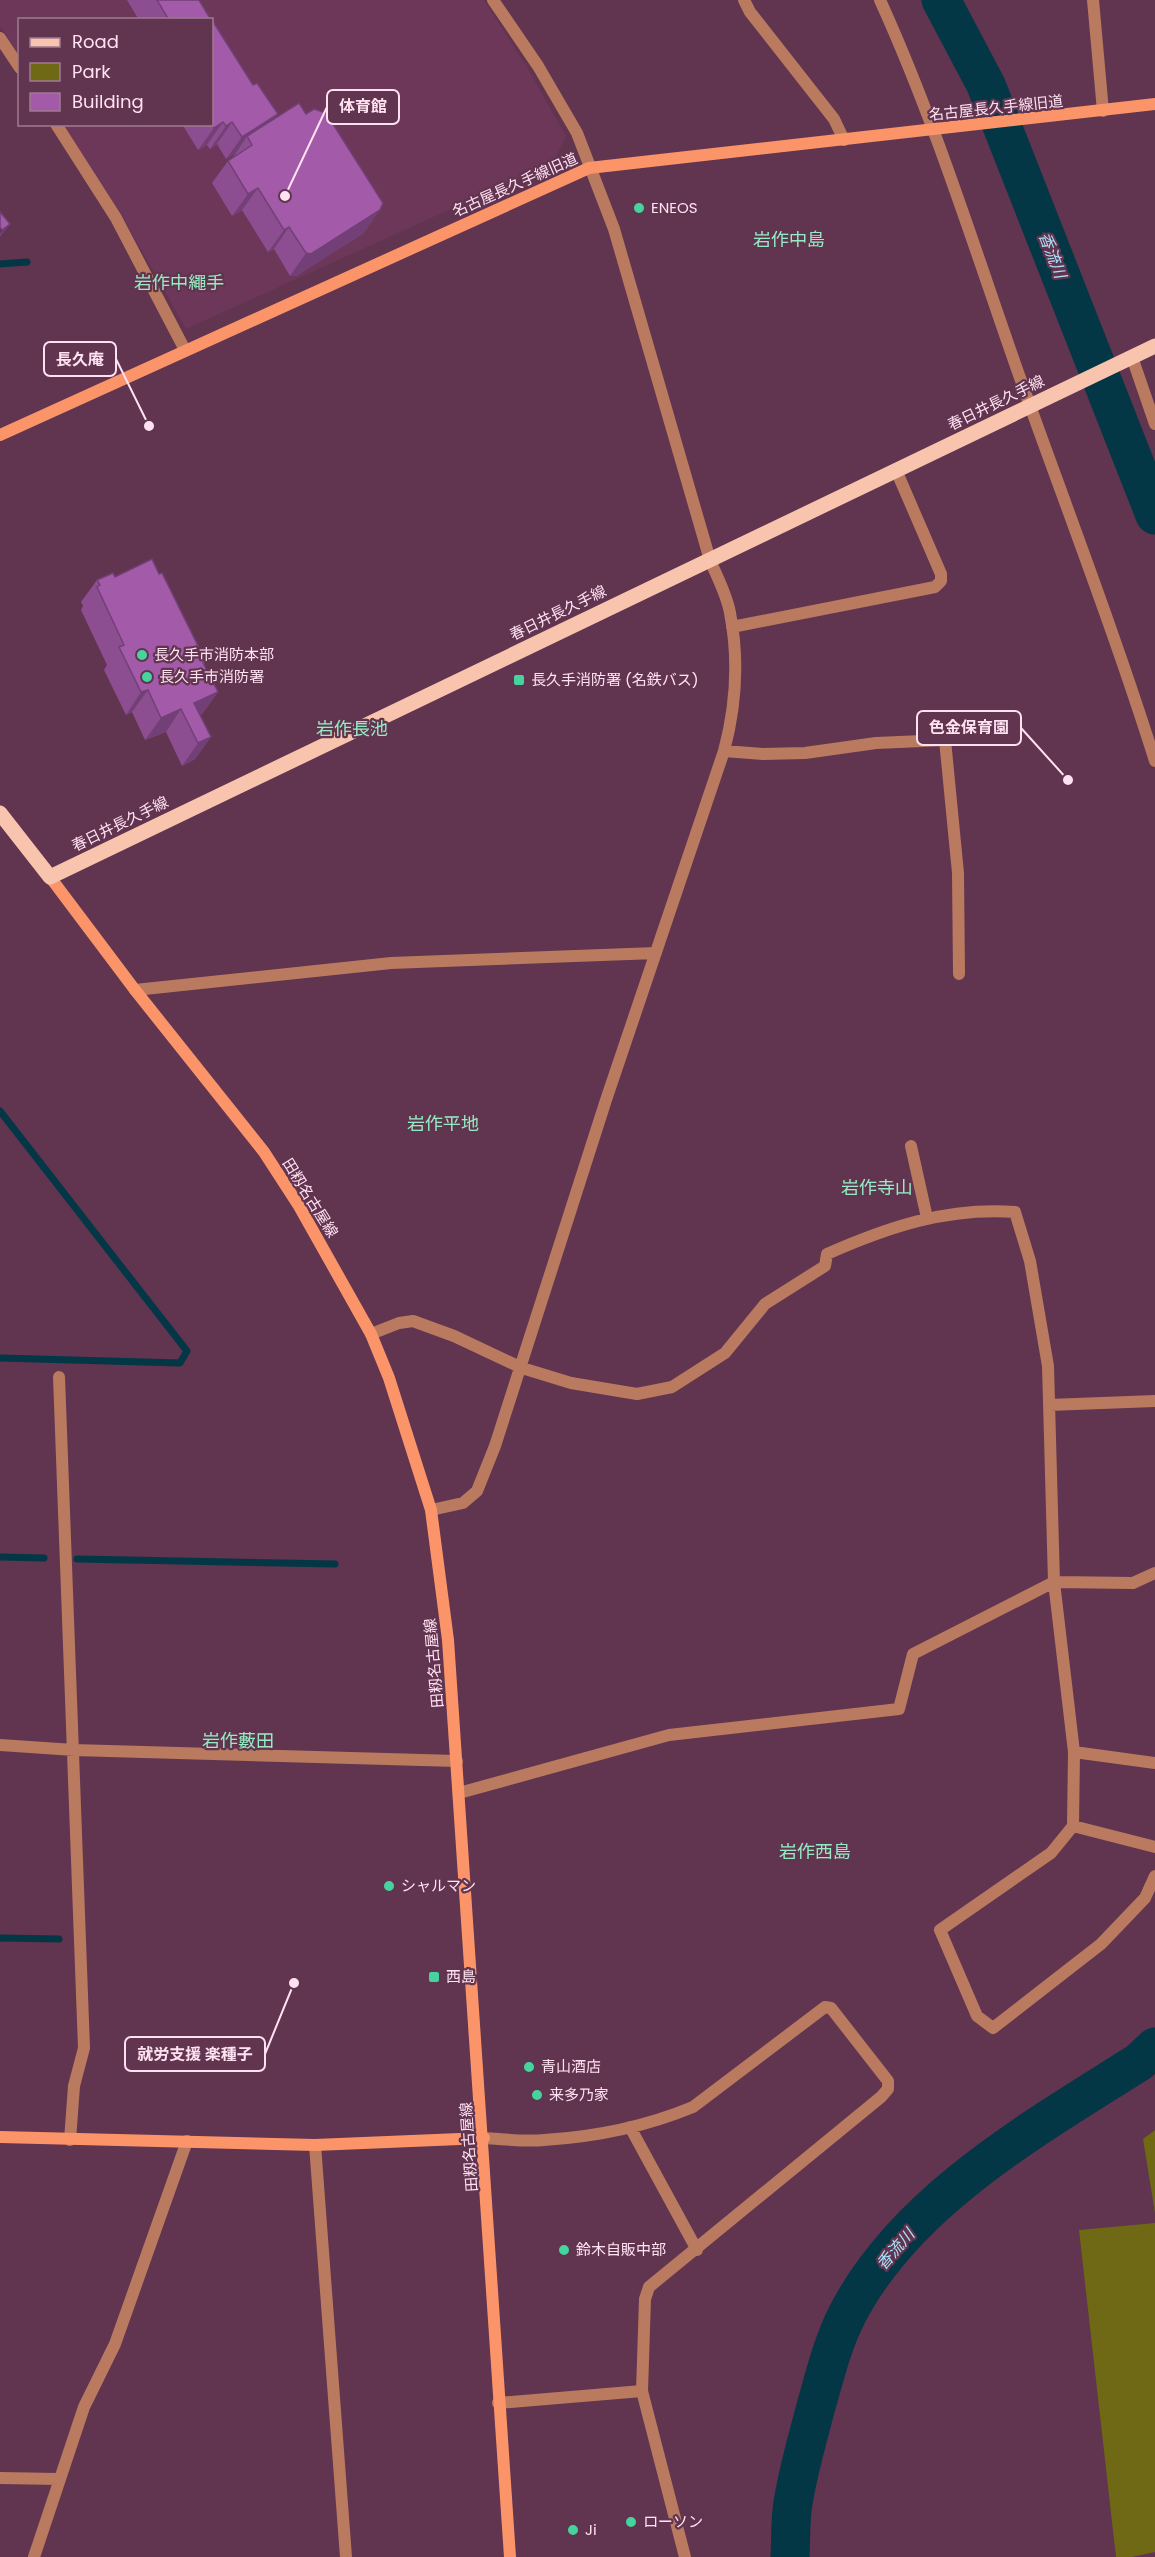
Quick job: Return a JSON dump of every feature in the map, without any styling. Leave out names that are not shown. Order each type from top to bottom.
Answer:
[{"type":"main road","name":"名古屋長久手線旧道","points":[[0,435],[589,168],[1155,104]]},
{"type":"main road","name":"春日井長久手線","points":[[50,877],[1155,346]]},
{"type":"main road","points":[[0,813],[50,877]]},
{"type":"main road","name":"田籾名古屋線","points":[[50,877],[135,990],[264,1152],[299,1206],[371,1334],[389,1378],[431,1510],[448,1640],[484,2138],[498,2403],[510,2557]]},
{"type":"main road","points":[[0,2137],[315,2145],[484,2138]]},
{"type":"street","points":[[431,1510],[463,1503],[477,1491],[522,1368],[606,1100],[724,751],[731,724],[736,672],[730,611],[710,560],[614,229],[577,133],[538,66],[493,0]]},
{"type":"street","points":[[503,15],[507,0]]},
{"type":"street","points":[[744,0],[750,12],[834,119],[844,140]]},
{"type":"street","points":[[880,0],[937,129],[1030,408],[1120,652],[1155,762]]},
{"type":"street","points":[[1093,0],[1102,111]]},
{"type":"street","points":[[0,38],[18,65]]},
{"type":"street","points":[[57,126],[116,218],[185,350]]},
{"type":"street","points":[[1126,360],[1155,424]]},
{"type":"street","points":[[732,627],[935,587],[940,581],[941,574],[896,470]]},
{"type":"street","points":[[724,751],[763,754],[805,753],[876,743],[945,740],[958,873],[958,974]]},
{"type":"street","points":[[135,990],[391,963],[656,953]]},
{"type":"street","points":[[911,1146],[927,1218]]},
{"type":"street","points":[[371,1334],[399,1323],[413,1321],[454,1336],[522,1368],[571,1383],[637,1394],[672,1387],[725,1353],[765,1304],[825,1266],[827,1254],[880,1231],[927,1218],[994,1211],[1015,1212],[1030,1261],[1048,1366],[1054,1582],[1074,1752],[1073,1826],[1051,1853],[940,1930],[976,2016],[993,2028],[1101,1944],[1145,1898],[1155,1876]]},
{"type":"street","points":[[58,1377],[84,2048],[74,2086],[70,2140]]},
{"type":"street","points":[[1049,1406],[1155,1401]]},
{"type":"street","points":[[459,1793],[669,1735],[898,1708],[913,1654],[1054,1582],[1133,1583],[1155,1573]]},
{"type":"street","points":[[0,1745],[74,1750],[457,1761]]},
{"type":"street","points":[[1074,1752],[1155,1763]]},
{"type":"street","points":[[1073,1826],[1155,1847]]},
{"type":"street","points":[[484,2138],[542,2141],[630,2127],[671,2116],[693,2107],[825,2007],[831,2008],[888,2081],[888,2089],[881,2097],[649,2287],[645,2299],[642,2391],[685,2557]]},
{"type":"street","points":[[630,2127],[697,2250]]},
{"type":"street","points":[[34,2557],[58,2479],[84,2407],[115,2344],[187,2141]]},
{"type":"street","points":[[315,2145],[346,2557]]},
{"type":"street","points":[[498,2403],[642,2391]]},
{"type":"street","points":[[0,2478],[58,2479]]},
{"type":"shaded area","points":[[0,0],[484,0],[527,67],[566,136],[553,163],[186,329],[122,216],[64,126],[213,126],[213,18],[18,18],[18,54],[0,26]]},
{"type":"green space","points":[[1155,2130],[1155,2213],[1143,2139]]},
{"type":"green space","points":[[1155,2223],[1155,2552],[1132,2557],[1116,2557],[1079,2230]]},
{"type":"building","points":[[157,0],[199,0],[210,18],[168,18]]},
{"type":"building","points":[[213,22],[253,85],[257,83],[278,114],[242,137],[232,122],[226,126],[223,122],[214,128]]},
{"type":"building","points":[[299,103],[306,114],[314,109],[326,113],[383,203],[380,210],[311,254],[306,253],[289,227],[284,230],[258,188],[248,194],[228,161],[252,145],[247,136]]},
{"type":"building","points":[[0,212],[10,224],[2,230],[0,227]]},
{"type":"building","points":[[152,559],[159,574],[162,573],[206,662],[203,663],[218,692],[194,703],[211,737],[198,743],[181,709],[161,718],[148,690],[141,692],[119,647],[124,645],[97,587],[100,585],[97,580],[113,573],[115,577]]},
{"type":"waterway","name":"香流川","points":[[941,0],[986,85],[1155,515]]},
{"type":"waterway","points":[[0,264],[27,262]]},
{"type":"waterway","points":[[0,1111],[187,1351],[180,1363],[0,1358]]},
{"type":"waterway","points":[[0,1557],[44,1558]]},
{"type":"waterway","points":[[77,1559],[335,1564]]},
{"type":"waterway","points":[[0,1938],[59,1939]]},
{"type":"waterway","name":"香流川","points":[[790,2557],[791,2516],[795,2491],[825,2374],[847,2315],[872,2274],[902,2237],[937,2202],[976,2170],[1058,2113],[1139,2062],[1155,2047]]},
{"type":"place","name":"体育館","points":[[285,196]]},
{"type":"place","name":"ENEOS","points":[[639,208]]},
{"type":"place","name":"長久庵","points":[[149,426]]},
{"type":"place","name":"長久手市消防本部","points":[[142,655]]},
{"type":"place","name":"長久手市消防署","points":[[147,677]]},
{"type":"place","name":"長久手消防署 (名鉄バス)","points":[[519,680]]},
{"type":"place","name":"色金保育園","points":[[1068,780]]},
{"type":"place","name":"シャルマン","points":[[389,1886]]},
{"type":"place","name":"西島","points":[[434,1977]]},
{"type":"place","name":"就労支援 楽種子","points":[[294,1983]]},
{"type":"place","name":"青山酒店","points":[[529,2067]]},
{"type":"place","name":"来多乃家","points":[[537,2095]]},
{"type":"place","name":"鈴木自販中部","points":[[564,2250]]},
{"type":"place","name":"ローソン","points":[[631,2522]]},
{"type":"place","name":"Ji","points":[[573,2530]]},
{"type":"district","name":"岩作中島","points":[[789,240]]},
{"type":"district","name":"岩作中繩手","points":[[179,283]]},
{"type":"district","name":"岩作長池","points":[[352,729]]},
{"type":"district","name":"岩作平地","points":[[443,1124]]},
{"type":"district","name":"岩作寺山","points":[[877,1188]]},
{"type":"district","name":"岩作藪田","points":[[238,1741]]},
{"type":"district","name":"岩作西島","points":[[815,1852]]}]
